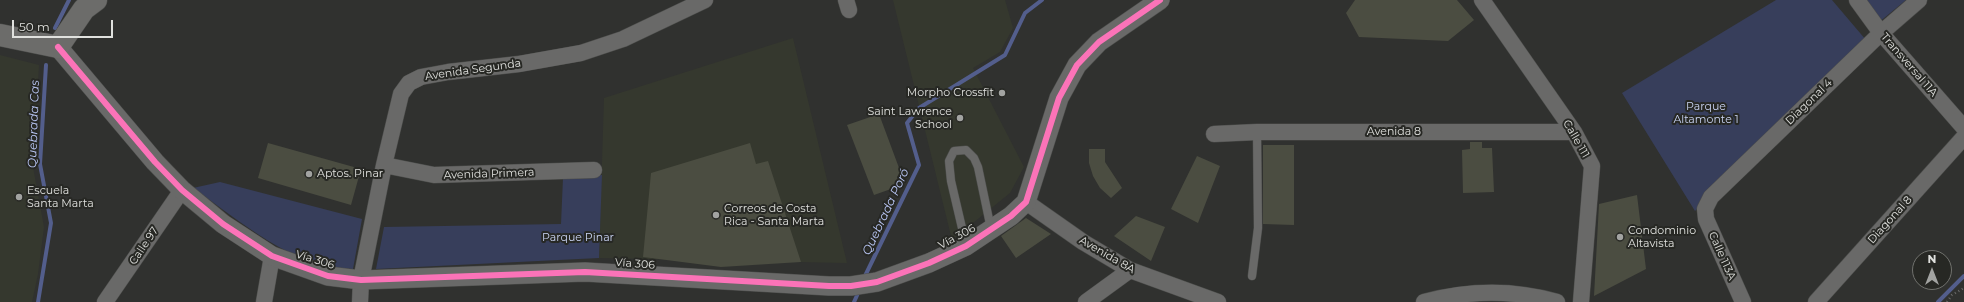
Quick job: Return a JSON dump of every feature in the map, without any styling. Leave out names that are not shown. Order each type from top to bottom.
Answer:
[{"type":"main road","points":[[0,35],[58,47],[84,10],[96,0]]},
{"type":"street","name":"Avenida Segunda","points":[[360,302],[361,280],[384,165],[401,94],[409,83],[421,77],[448,72],[518,64],[581,53],[623,39],[705,0]]},
{"type":"street","name":"Vía 306","points":[[58,47],[155,162],[182,190],[223,224],[272,256],[328,276],[361,280],[585,272],[726,282],[851,286],[877,282],[929,263],[966,246],[1011,216],[1026,202],[1060,98],[1077,65],[1099,42],[1160,0]]},
{"type":"street","name":"Calle 111","points":[[1482,0],[1574,132],[1592,166],[1581,302]]},
{"type":"street","name":"Transversal 11A","points":[[1857,0],[1881,33],[1964,128]]},
{"type":"street","name":"Diagonal 4","points":[[1705,209],[1711,197],[1881,33],[1919,0]]},
{"type":"street","name":"Avenida 8","points":[[1214,134],[1257,132],[1574,132]]},
{"type":"street","name":"Diagonal 8","points":[[1816,302],[1964,137]]},
{"type":"street","name":"Avenida Primera","points":[[384,165],[434,175],[594,170]]},
{"type":"street","name":"Calle 97","points":[[105,302],[182,190]]},
{"type":"street","name":"Avenida 8A","points":[[1026,202],[1083,242],[1130,270],[1218,302]]},
{"type":"street","name":"Calle 113A","points":[[1705,209],[1706,219],[1742,302]]},
{"type":"street","points":[[264,302],[272,256]]},
{"type":"street","points":[[1086,302],[1130,270]]},
{"type":"street","points":[[1424,302],[1452,294],[1488,291],[1527,295],[1557,302]]},
{"type":"lane","points":[[1252,276],[1258,220],[1257,132]]},
{"type":"lane","points":[[966,246],[951,181],[949,161],[954,152],[966,150],[974,158],[978,167],[991,230]]},
{"type":"path","points":[[1947,302],[1952,295],[1964,288]]},
{"type":"shaded area","name":"Saint Lawrence School","points":[[893,0],[1005,0],[1013,28],[1000,52],[973,68],[1024,167],[1010,193],[952,240]]},
{"type":"shaded area","points":[[793,38],[847,263],[599,258],[604,98]]},
{"type":"shaded area","name":"Escuela Santa Marta","points":[[0,55],[39,65],[33,167],[44,227],[38,274],[32,302],[0,302]]},
{"type":"green space","name":"Parque Altamonte 1","points":[[1776,0],[1832,0],[1866,40],[1695,211],[1622,93]]},
{"type":"green space","points":[[1862,0],[1906,0],[1878,23]]},
{"type":"green space","name":"Parque Pinar","points":[[602,175],[599,258],[376,269],[384,227],[561,224],[563,178]]},
{"type":"green space","points":[[220,182],[362,219],[353,269],[330,267],[309,261],[288,252],[248,228],[193,188]]},
{"type":"building","points":[[1355,0],[1457,0],[1474,20],[1448,41],[1359,37],[1346,13]]},
{"type":"building","points":[[879,114],[905,184],[874,195],[847,125]]},
{"type":"building","points":[[1470,142],[1482,142],[1482,148],[1492,148],[1494,192],[1463,193],[1462,150],[1470,149]]},
{"type":"building","name":"Aptos. Pinar","points":[[268,143],[361,169],[351,205],[258,178]]},
{"type":"building","name":"Correos de Costa Rica - Santa Marta","points":[[750,143],[756,164],[768,161],[801,262],[721,267],[643,257],[651,173]]},
{"type":"building","points":[[1263,145],[1294,145],[1294,225],[1263,224]]},
{"type":"building","points":[[1089,149],[1105,149],[1105,162],[1122,188],[1111,198],[1100,188],[1093,176],[1089,163]]},
{"type":"building","points":[[1197,156],[1220,166],[1198,223],[1171,209]]},
{"type":"building","name":"Condominio Altavista","points":[[1637,195],[1646,269],[1594,296],[1599,204]]},
{"type":"building","points":[[1136,216],[1165,227],[1151,261],[1114,236]]},
{"type":"building","points":[[1026,218],[1051,234],[1016,258],[1001,236]]},
{"type":"waterway","name":"Quebrada Cas","points":[[55,28],[69,0]]},
{"type":"waterway","name":"Quebrada Poró","points":[[864,278],[919,165],[907,123],[919,108],[1005,55],[1025,13],[1042,0]]},
{"type":"waterway","name":"Quebrada Cas","points":[[38,302],[51,223],[40,164],[46,65]]},
{"type":"waterway","points":[[1938,302],[1964,276]]},
{"type":"waterway","name":"Quebrada Poró","points":[[854,302],[859,291]]},
{"type":"cycle path","points":[[58,47],[155,162],[182,190],[223,224],[272,256],[328,276],[361,280],[585,272],[851,286],[877,282],[929,263],[966,246],[1011,216],[1026,202],[1059,98],[1077,65],[1099,42],[1160,0]]},
{"type":"place","name":"Morpho Crossfit","points":[[1002,93]]},
{"type":"place","name":"Saint Lawrence School","points":[[960,118]]},
{"type":"place","name":"Aptos. Pinar","points":[[309,174]]},
{"type":"place","name":"Escuela Santa Marta","points":[[19,197]]},
{"type":"place","name":"Correos de Costa Rica - Santa Marta","points":[[716,215]]},
{"type":"place","name":"Condominio Altavista","points":[[1620,237]]}]
